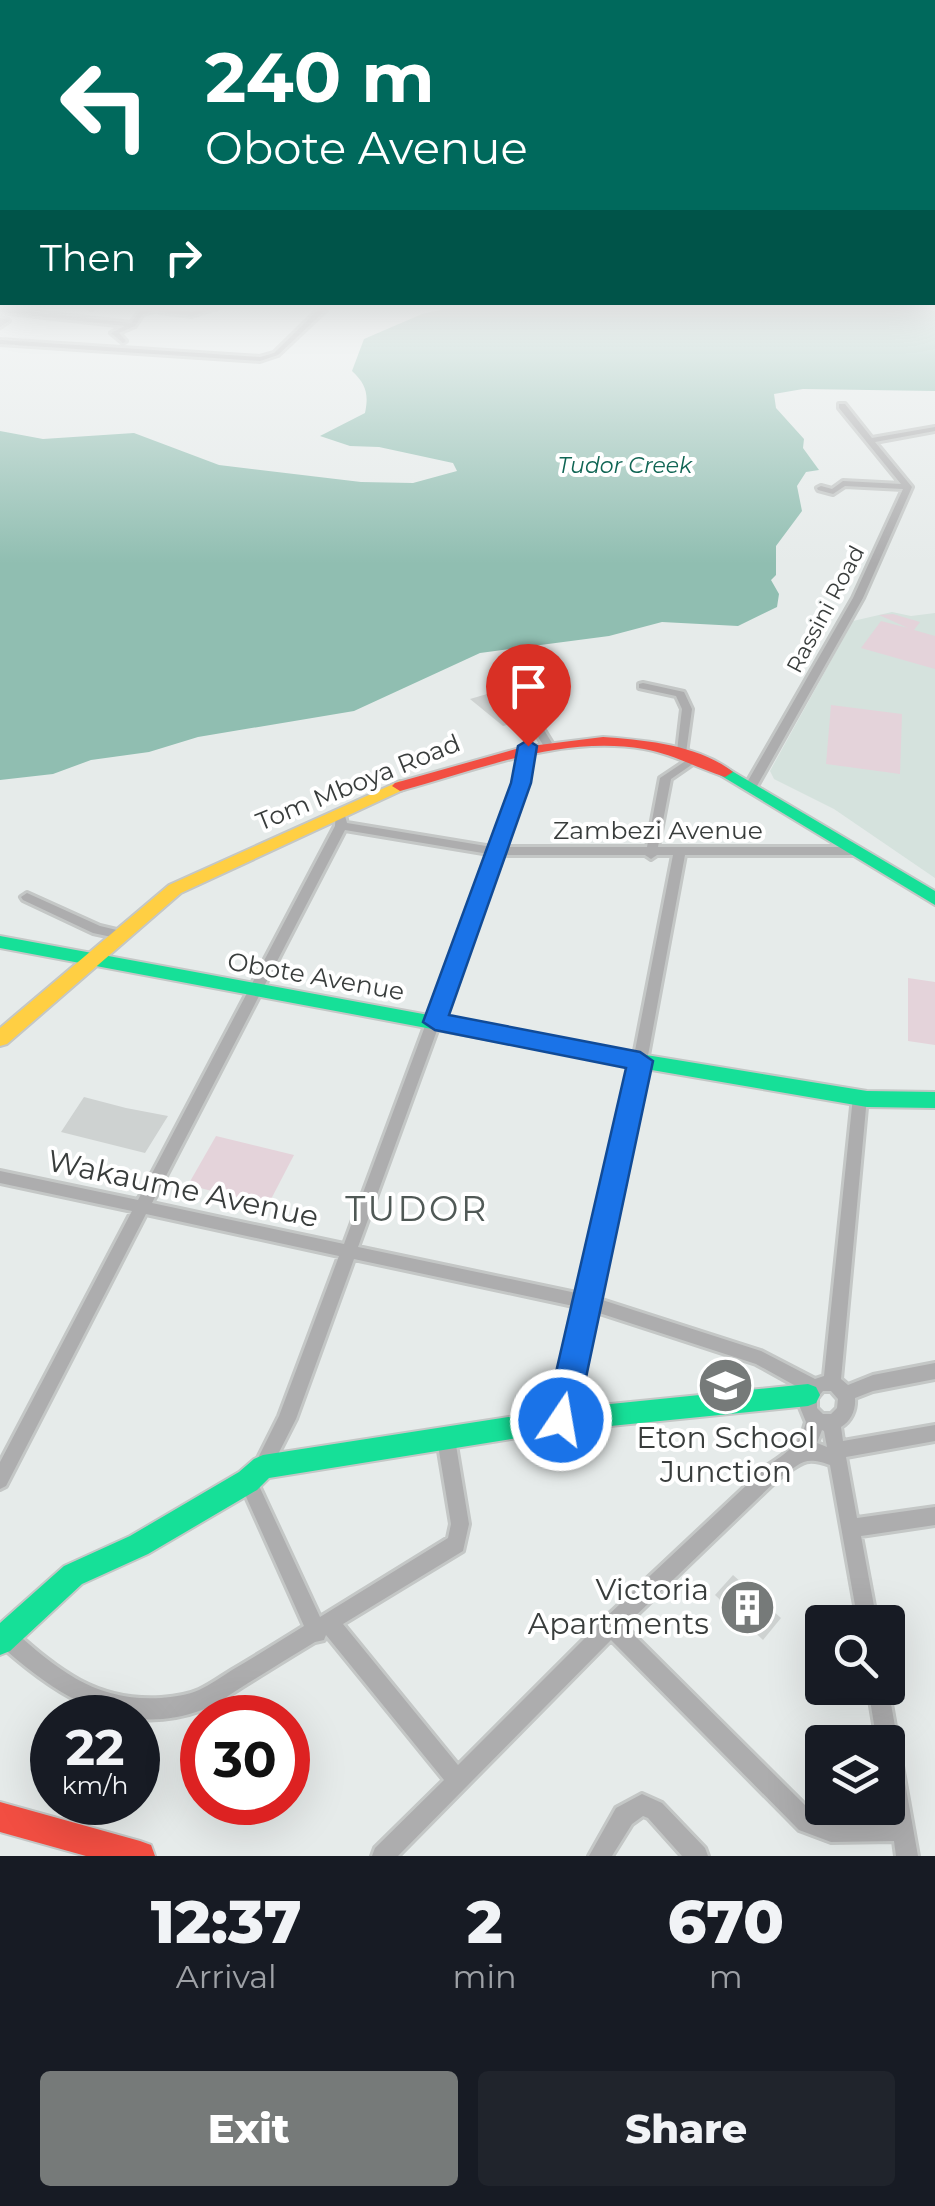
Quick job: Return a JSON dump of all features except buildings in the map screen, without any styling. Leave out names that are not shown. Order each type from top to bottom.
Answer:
[{"type":"street","points":[[842,406],[908,486]]},
{"type":"street","points":[[872,440],[935,429]]},
{"type":"street","points":[[822,488],[833,492],[843,483],[908,486]]},
{"type":"street","name":"Rassini Road","points":[[751,786],[858,598],[908,486]]},
{"type":"street","points":[[535,686],[508,695],[529,714],[547,742]]},
{"type":"street","points":[[643,686],[680,694],[687,709],[689,754],[664,782],[651,854]]},
{"type":"street","name":"Tom Mboya Road","points":[[0,1039],[175,889],[341,820],[398,787],[547,742],[613,742],[689,754],[751,786],[935,899]]},
{"type":"street","points":[[255,1474],[287,1419],[521,783],[528,746]]},
{"type":"street","points":[[0,1480],[341,820]]},
{"type":"street","name":"Zambezi Avenue","points":[[341,820],[496,851],[858,851]]},
{"type":"street","points":[[561,1420],[640,1061],[679,854]]},
{"type":"street","points":[[27,897],[97,930],[121,934]]},
{"type":"street","name":"Obote Avenue","points":[[0,942],[90,962],[640,1061],[860,1097],[935,1100]]},
{"type":"street","points":[[860,1097],[845,1292],[825,1390],[806,1406],[824,1420],[839,1455],[863,1605]]},
{"type":"street","name":"Wakaume Avenue","points":[[0,1177],[586,1302],[761,1358],[825,1390]]},
{"type":"street","points":[[446,1439],[460,1524],[458,1541],[323,1629],[200,1700],[140,1712],[90,1698],[42,1670],[3,1639],[73,1576],[139,1545],[255,1474],[446,1439],[561,1420],[825,1390],[935,1371]]},
{"type":"street","points":[[824,1420],[842,1418],[825,1390]]},
{"type":"street","points":[[383,1856],[611,1626],[773,1472],[803,1453],[824,1420]]},
{"type":"street","points":[[803,1453],[839,1455],[935,1433]]},
{"type":"street","points":[[255,1474],[323,1629],[456,1779]]},
{"type":"street","points":[[850,1528],[935,1516]]},
{"type":"street","points":[[611,1626],[807,1822],[831,1831],[902,1830]]},
{"type":"street","points":[[600,1856],[624,1816],[642,1805],[655,1810],[697,1856]]},
{"type":"street","points":[[0,1817],[140,1856]]},
{"type":"street","points":[[901,1825],[907,1856]]},
{"type":"shaded area","points":[[892,612],[911,616],[935,613],[935,878],[834,809],[774,779],[770,771],[853,621]]},
{"type":"shaded area","points":[[893,614],[920,622],[914,630],[935,636],[935,669],[861,648],[881,621],[908,628],[879,615]]},
{"type":"shaded area","points":[[831,705],[902,714],[900,774],[826,764]]},
{"type":"shaded area","points":[[908,978],[935,982],[935,1045],[908,1041]]},
{"type":"shaded area","points":[[216,1136],[294,1155],[268,1205],[188,1185]]},
{"type":"water","name":"Tudor Creek","points":[[365,391],[794,391],[774,394],[776,408],[804,439],[803,448],[819,470],[806,472],[797,486],[802,511],[776,546],[776,575],[771,580],[779,594],[777,607],[738,626],[662,622],[609,636],[480,653],[354,711],[198,737],[149,752],[91,760],[53,774],[0,780],[0,431],[43,439],[134,433],[219,465],[361,482],[413,483],[457,471],[453,463],[379,447],[350,446],[320,436],[365,413]]},
{"type":"traffic: fast","points":[[725,772],[935,899]]},
{"type":"traffic: fast","points":[[0,942],[640,1061],[867,1099],[935,1100]]},
{"type":"traffic: fast","points":[[0,1641],[73,1575],[139,1545],[248,1481],[263,1467],[561,1420],[808,1395]]},
{"type":"traffic: slow","points":[[0,1039],[175,889],[400,786]]},
{"type":"traffic: jam","points":[[400,786],[523,752],[603,742],[683,754],[725,772]]},
{"type":"traffic: jam","points":[[0,1817],[140,1856]]},
{"type":"place","name":"Eton School Junction","points":[[726,1385]]},
{"type":"place","name":"Victoria Apartments","points":[[748,1607]]},
{"type":"district","name":"TUDOR","points":[[417,1209]]},
{"type":"route","points":[[528,746],[521,783],[435,1022],[640,1061],[561,1420]]}]
